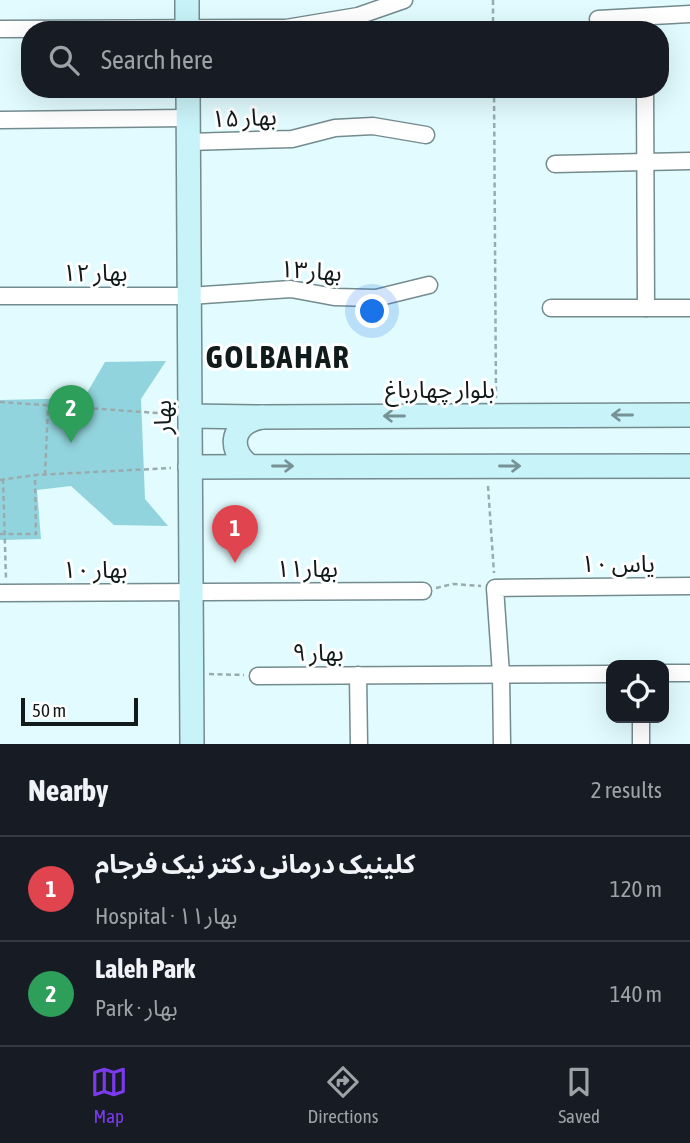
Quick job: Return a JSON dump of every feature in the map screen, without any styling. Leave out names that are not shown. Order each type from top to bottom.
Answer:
[{"type":"street","points":[[187,0],[187,21]]},
{"type":"street","points":[[328,21],[358,16],[404,0]]},
{"type":"street","points":[[655,21],[690,14]]},
{"type":"street","points":[[598,19],[622,21]]},
{"type":"street","points":[[0,29],[21,29]]},
{"type":"street","name":"بهار","points":[[188,98],[192,744]]},
{"type":"street","points":[[645,98],[646,308]]},
{"type":"street","points":[[0,120],[188,118]]},
{"type":"street","name":"بهار ۱۵","points":[[188,142],[292,139],[335,128],[373,126],[426,135]]},
{"type":"street","points":[[555,164],[690,161]]},
{"type":"street","name":"بهار۱۳","points":[[189,296],[291,289],[334,297],[376,298],[429,285]]},
{"type":"street","name":"بهار ۱۲","points":[[0,296],[189,296]]},
{"type":"street","points":[[551,308],[690,308]]},
{"type":"street","name":"بلوار چهارباغ","points":[[190,416],[690,415]]},
{"type":"street","points":[[249,466],[236,452],[237,432],[243,424],[262,417]]},
{"type":"street","points":[[190,467],[690,466]]},
{"type":"street","name":"یاس ۱۰","points":[[495,587],[690,586]]},
{"type":"street","points":[[495,587],[501,674],[502,744]]},
{"type":"street","name":"بهار۱۱","points":[[191,593],[423,591]]},
{"type":"street","name":"بهار ۱۰","points":[[3,593],[191,593]]},
{"type":"street","points":[[669,673],[690,673]]},
{"type":"street","name":"بهار ۹","points":[[258,676],[606,674]]},
{"type":"street","points":[[358,675],[359,744]]},
{"type":"street","points":[[641,723],[641,744]]},
{"type":"path","points":[[493,0],[494,21]]},
{"type":"path","points":[[494,98],[496,416]]},
{"type":"path","points":[[0,402],[190,416]]},
{"type":"path","points":[[45,475],[48,405]]},
{"type":"path","points":[[423,591],[453,584],[495,587],[486,466]]},
{"type":"path","points":[[3,593],[2,479],[190,467]]},
{"type":"path","points":[[2,534],[36,534],[35,475]]},
{"type":"path","name":"بهار ۹","points":[[191,673],[258,676]]},
{"type":"shaded area","points":[[166,361],[141,399],[145,499],[168,526],[114,525],[71,486],[37,490],[41,539],[0,540],[0,400],[84,398],[105,362]]},
{"type":"place","name":"Laleh Park","points":[[71,443]]},
{"type":"place","name":"کلینیک درمانی دکتر نیک فرجام","points":[[235,563]]},
{"type":"district","name":"GOLBAHAR","points":[[278,357]]}]
